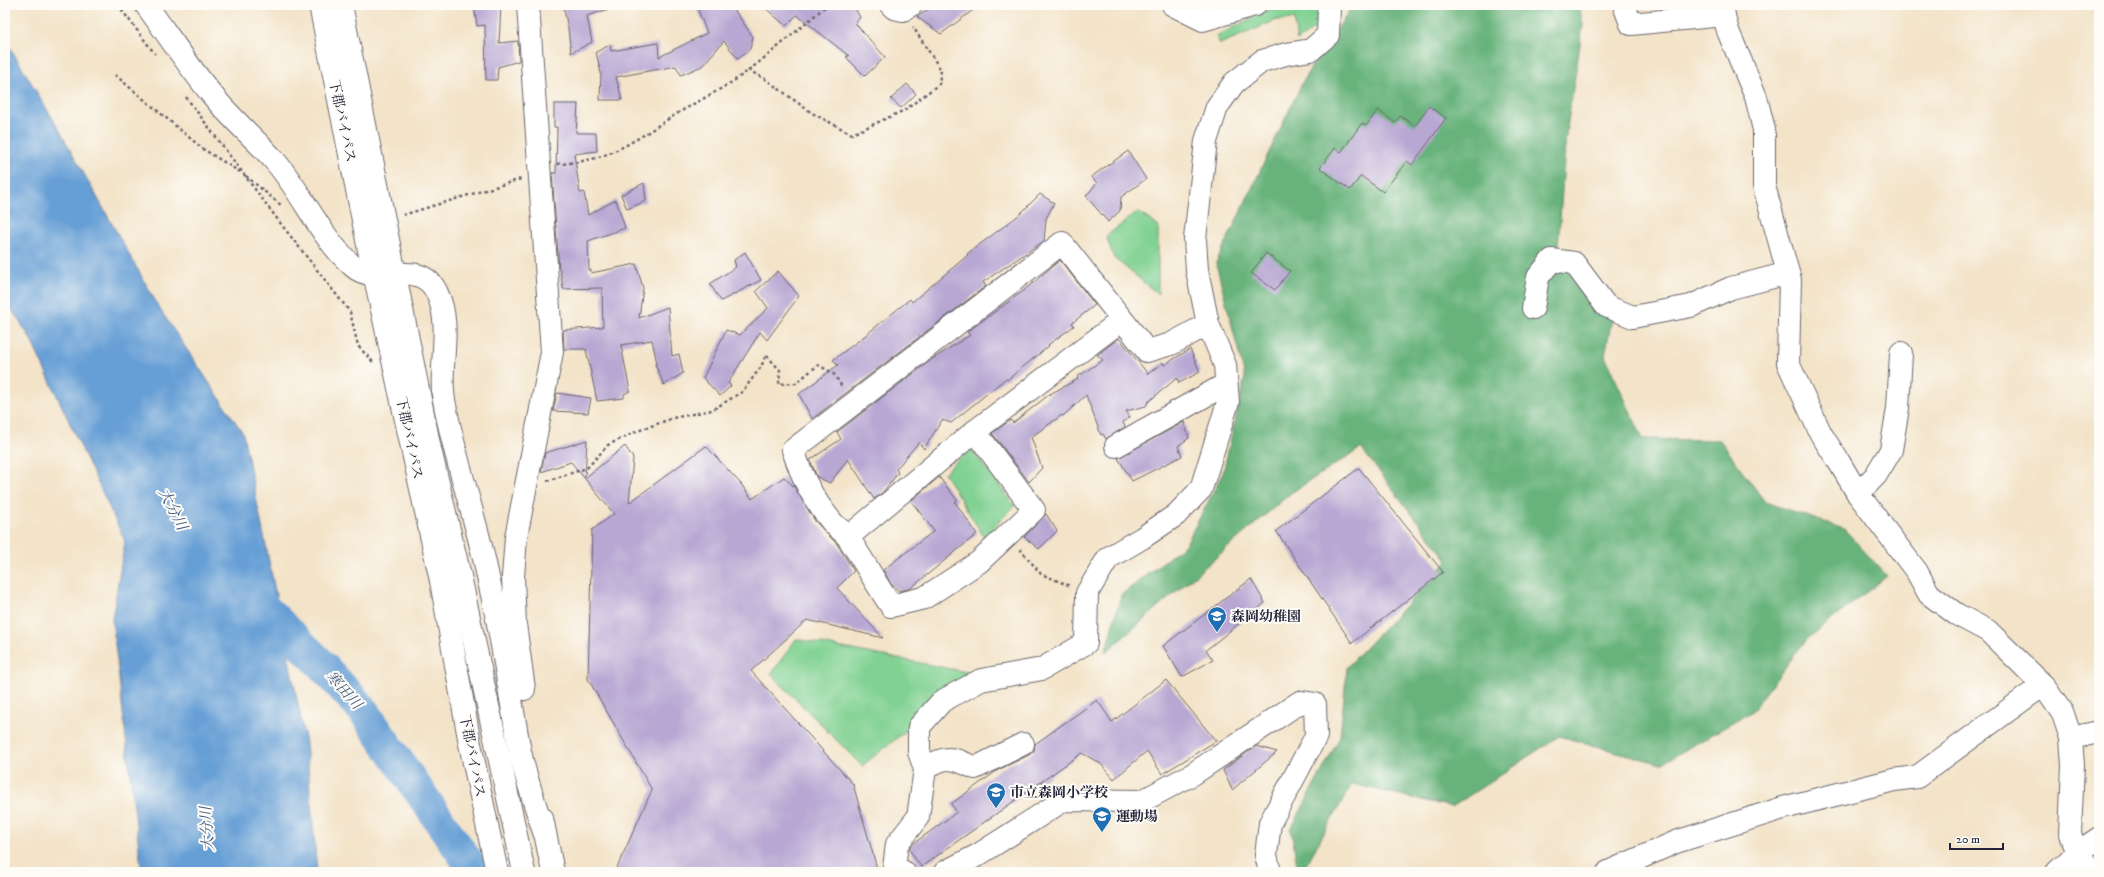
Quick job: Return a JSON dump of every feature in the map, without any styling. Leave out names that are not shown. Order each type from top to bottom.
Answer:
[{"type":"street","points":[[146,5],[213,96],[239,126],[274,161],[336,248],[360,271],[424,278],[431,283],[441,303],[444,333],[442,385],[444,398],[460,473],[479,536],[487,572],[522,759],[544,832],[553,872]]},
{"type":"street","name":"下郡バイパス","points":[[320,5],[385,273],[470,744],[497,872]]},
{"type":"street","points":[[341,5],[385,220],[385,273],[430,449],[460,576],[497,740],[524,872]]},
{"type":"street","points":[[528,5],[552,352],[516,537],[513,603],[544,832]]},
{"type":"street","points":[[1173,5],[1203,20],[1254,5]]},
{"type":"street","points":[[904,872],[894,868],[897,844],[918,817],[925,769],[919,752],[919,727],[942,701],[980,680],[1042,669],[1086,643],[1087,593],[1108,558],[1142,538],[1176,515],[1201,489],[1228,402],[1225,365],[1208,324],[1197,270],[1195,239],[1206,141],[1217,107],[1234,83],[1262,61],[1286,54],[1311,50],[1328,35],[1329,8],[1327,5]]},
{"type":"street","points":[[1624,5],[1631,24],[1723,10],[1742,66],[1756,97],[1764,130],[1764,186],[1790,280],[1788,363],[1821,434],[1858,494],[1917,572],[1929,594],[1956,614],[1988,631],[2043,685],[2063,714],[2071,738],[2073,765],[2070,834],[2077,853],[2093,872]]},
{"type":"street","points":[[975,431],[1034,510],[979,562],[924,598],[891,606],[869,575],[848,537],[836,527],[815,501],[799,468],[793,450],[1062,243],[1147,351],[1171,344],[1208,324]]},
{"type":"street","points":[[1533,308],[1538,277],[1552,260],[1574,263],[1606,306],[1633,317],[1691,306],[1731,288],[1788,273]]},
{"type":"street","points":[[848,537],[975,431],[1122,320]]},
{"type":"street","points":[[1858,494],[1876,475],[1891,450],[1898,408],[1901,353]]},
{"type":"street","points":[[1116,446],[1226,384]]},
{"type":"street","points":[[1608,872],[1676,842],[1783,808],[1894,780],[1917,777],[2043,685]]},
{"type":"street","points":[[945,872],[978,855],[1064,800],[1142,801],[1193,774],[1300,702],[1315,704],[1316,736],[1270,823],[1266,855],[1270,872]]},
{"type":"street","points":[[2071,738],[2099,732]]},
{"type":"street","points":[[925,769],[937,761],[954,759],[975,768],[1023,744]]},
{"type":"street","points":[[2057,872],[2077,853],[2099,838]]},
{"type":"path","points":[[118,5],[155,55]]},
{"type":"path","points":[[385,220],[539,169],[578,163],[607,156],[641,138],[748,70],[828,5]]},
{"type":"path","points":[[748,70],[765,79],[812,113],[852,134],[905,110],[939,84],[941,70],[899,6]]},
{"type":"path","points":[[115,75],[203,149],[243,174],[283,207]]},
{"type":"path","points":[[183,92],[243,174],[350,312],[358,346],[378,366]]},
{"type":"path","points":[[526,488],[587,468],[608,445],[635,432],[673,418],[712,410],[742,392],[761,367],[766,355],[780,370],[779,384],[796,383],[818,365],[833,373],[853,405]]},
{"type":"path","points":[[1008,534],[1041,574],[1087,593]]},
{"type":"green space","points":[[1278,5],[1317,5],[1321,24],[1297,41],[1294,19],[1277,20],[1220,44],[1216,36]]},
{"type":"green space","points":[[1353,5],[1579,5],[1583,25],[1566,134],[1557,261],[1613,313],[1605,356],[1643,439],[1720,440],[1765,502],[1844,529],[1887,576],[1806,640],[1751,712],[1661,764],[1559,736],[1452,807],[1352,784],[1302,872],[1298,872],[1291,829],[1340,737],[1347,667],[1448,561],[1361,448],[1291,493],[1105,653],[1121,595],[1186,544],[1223,473],[1245,377],[1216,263],[1305,77]]},
{"type":"green space","points":[[1138,212],[1158,226],[1158,294],[1114,258],[1106,236]]},
{"type":"green space","points":[[970,448],[1015,506],[984,537],[944,473]]},
{"type":"green space","points":[[796,639],[977,674],[862,766],[771,674]]},
{"type":"water","name":"大分川","points":[[5,39],[60,131],[161,311],[243,433],[306,743],[317,872],[139,872],[141,866],[112,619],[125,541],[28,334],[5,300]]},
{"type":"building","points":[[474,5],[501,5],[499,43],[518,41],[519,61],[498,67],[497,80],[486,80],[485,25],[477,26]]},
{"type":"building","points":[[563,5],[612,5],[612,8],[587,16],[592,42],[571,53]]},
{"type":"building","points":[[696,5],[731,5],[753,37],[750,49],[738,59],[724,41],[702,66],[681,75],[676,66],[616,77],[622,100],[600,100],[601,73],[596,52],[610,45],[611,51],[658,43],[659,57],[707,33]]},
{"type":"building","points":[[762,5],[853,5],[860,17],[855,23],[885,57],[865,76],[846,57],[849,56],[797,15],[786,26]]},
{"type":"building","points":[[934,5],[980,5],[941,34],[917,17]]},
{"type":"building","points":[[907,84],[916,94],[901,108],[891,99]]},
{"type":"building","points":[[554,104],[578,104],[576,133],[596,133],[597,151],[574,154],[580,193],[584,192],[588,215],[616,200],[625,228],[588,241],[589,271],[591,270],[591,273],[636,264],[643,288],[639,318],[668,307],[672,356],[679,354],[683,373],[664,385],[655,364],[657,363],[652,340],[621,345],[630,391],[624,394],[624,398],[597,401],[586,349],[564,349],[563,330],[603,327],[602,288],[563,289],[559,269],[552,173],[556,173],[557,127],[554,127]]},
{"type":"building","points":[[1429,106],[1446,118],[1412,165],[1407,161],[1383,192],[1361,176],[1350,190],[1320,168],[1335,148],[1341,152],[1362,123],[1366,126],[1378,110],[1395,123],[1400,116],[1415,126]]},
{"type":"building","points":[[1128,151],[1146,179],[1121,197],[1120,211],[1108,222],[1086,196],[1097,183],[1091,177]]},
{"type":"building","points":[[644,183],[646,201],[627,209],[621,195]]},
{"type":"building","points":[[1040,194],[1054,203],[1046,219],[1044,241],[983,282],[986,286],[812,419],[799,394],[838,365],[833,360],[910,299],[912,302],[968,255],[967,254],[1019,215]]},
{"type":"building","points":[[745,252],[761,280],[721,301],[710,284],[736,267],[734,260]]},
{"type":"building","points":[[1266,253],[1290,271],[1275,290],[1251,273]]},
{"type":"building","points":[[1060,260],[1095,305],[1072,323],[1074,326],[951,423],[942,420],[924,449],[919,442],[896,469],[898,473],[883,492],[874,499],[848,459],[830,483],[817,477],[810,460],[841,439],[837,432],[931,360],[970,335],[967,332],[1022,292]]},
{"type":"building","points":[[778,271],[799,296],[767,340],[760,332],[728,383],[731,386],[720,396],[703,378],[726,330],[740,335],[768,308],[756,291]]},
{"type":"building","points":[[1119,338],[1148,374],[1163,362],[1164,365],[1190,349],[1200,372],[1179,383],[1177,378],[1148,402],[1146,406],[1126,411],[1130,417],[1123,422],[1125,427],[1106,439],[1103,434],[1101,435],[1086,395],[1063,416],[1062,415],[1031,437],[1042,468],[1029,482],[992,433],[1011,420],[1013,423],[1050,394],[1078,379],[1077,377],[1103,360],[1097,355]]},
{"type":"building","points":[[557,393],[591,398],[588,413],[553,411]]},
{"type":"building","points":[[1184,422],[1189,438],[1178,446],[1182,456],[1132,481],[1118,458]]},
{"type":"building","points":[[587,440],[585,478],[625,446],[633,458],[629,503],[706,446],[741,484],[752,499],[784,477],[795,488],[815,521],[837,544],[854,571],[837,588],[883,638],[807,620],[751,671],[853,784],[878,872],[615,872],[652,790],[588,679],[592,530],[614,514],[571,462],[541,472],[545,453]]},
{"type":"building","points":[[1359,468],[1443,572],[1352,643],[1276,531]]},
{"type":"building","points":[[939,477],[957,500],[955,502],[977,534],[911,588],[899,591],[891,584],[883,570],[934,531],[911,501]]},
{"type":"building","points":[[1046,514],[1057,531],[1039,549],[1024,537]]},
{"type":"building","points":[[1251,579],[1265,603],[1206,650],[1213,660],[1182,677],[1163,646]]},
{"type":"building","points":[[1166,680],[1216,741],[1162,774],[1147,751],[1114,779],[1101,764],[1082,753],[921,867],[909,849],[913,844],[957,812],[951,804],[998,770],[1029,755],[1034,751],[1035,744],[1097,700],[1112,722]]},
{"type":"building","points":[[1256,746],[1277,752],[1232,790],[1223,770]]},
{"type":"waterway","name":"寒田川","points":[[250,594],[319,662],[362,709],[475,872]]},
{"type":"place","name":"森岡幼稚園","points":[[1217,633]]},
{"type":"place","name":"市立森岡小学校","points":[[996,809]]},
{"type":"place","name":"運動場","points":[[1102,833]]}]
